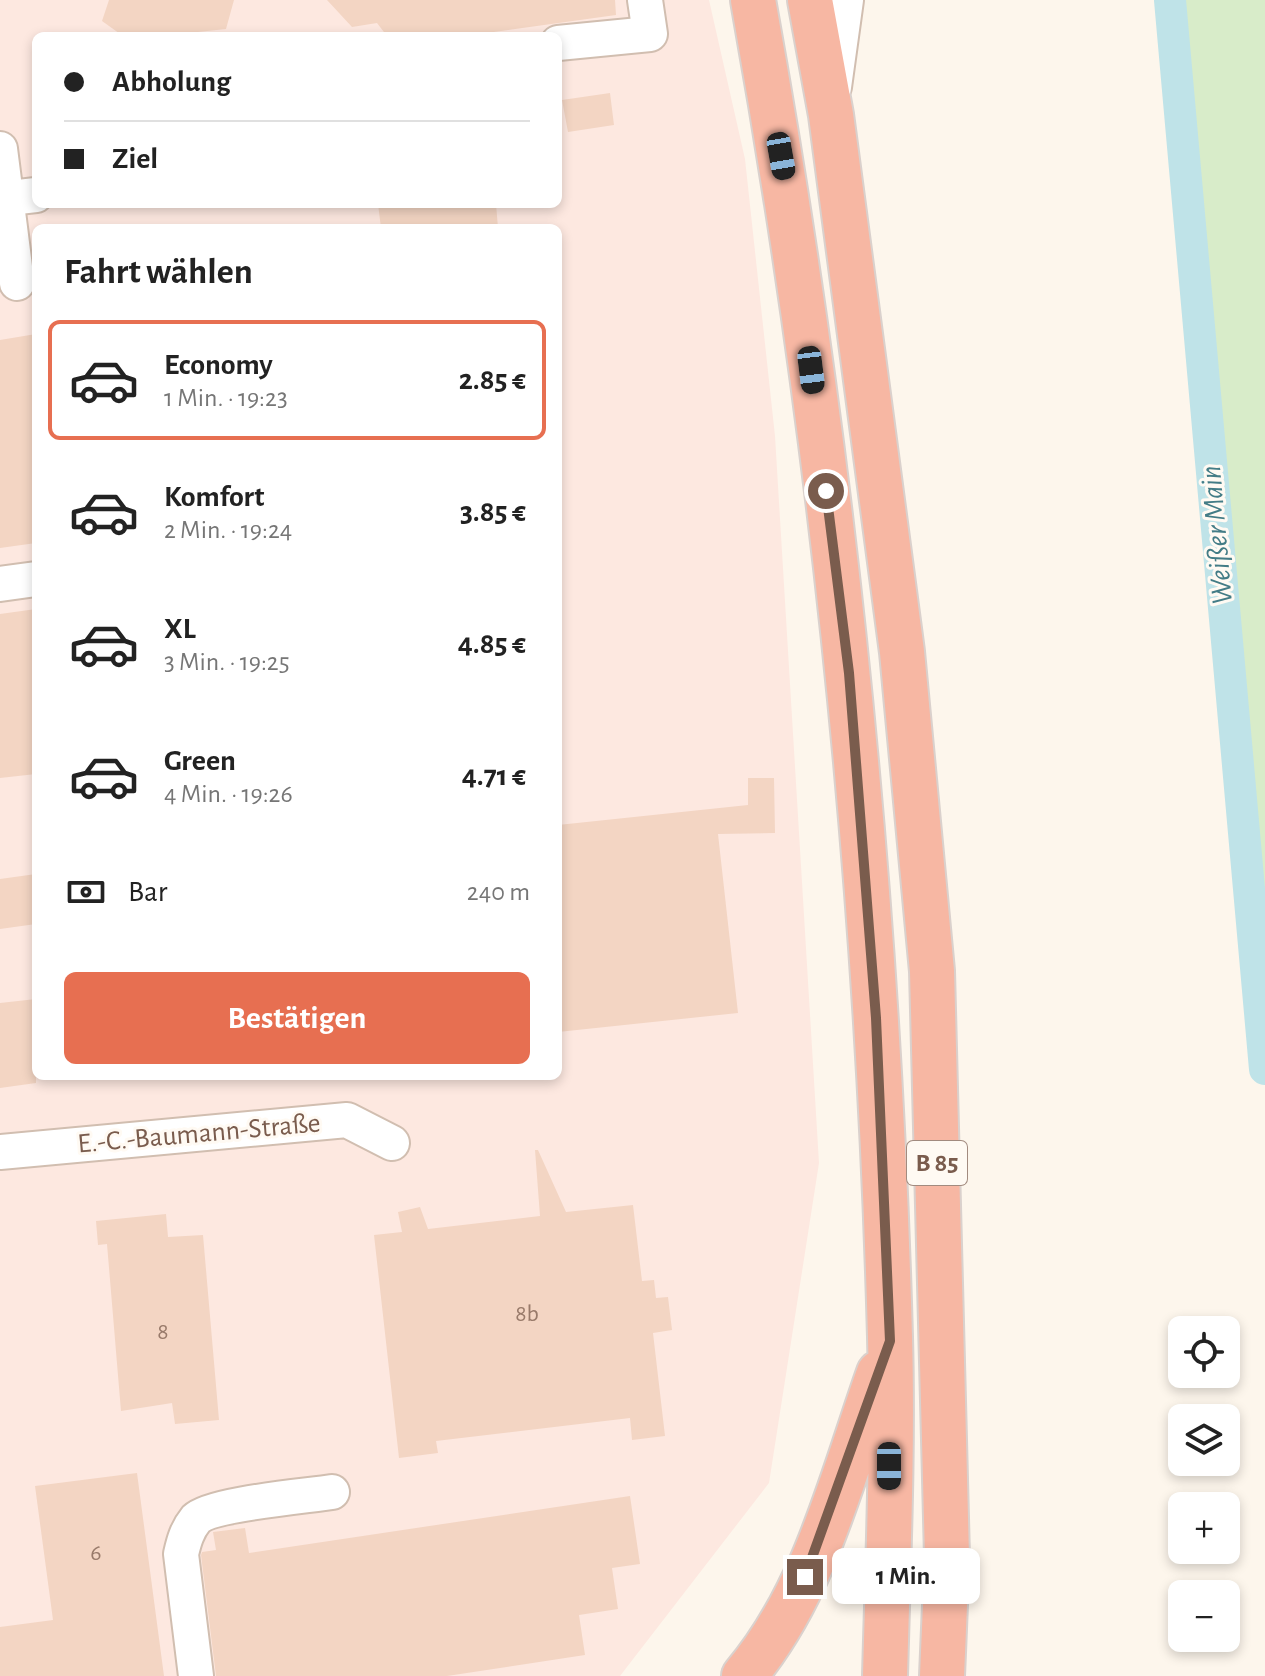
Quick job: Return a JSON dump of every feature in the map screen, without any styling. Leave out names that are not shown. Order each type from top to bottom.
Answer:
[{"type":"highway","name":"B 85","points":[[753,0],[792,218],[849,673],[876,1018],[890,1341]]},
{"type":"highway","name":"B 85","points":[[810,0],[831,115],[902,652],[932,971],[947,1557],[942,1676]]},
{"type":"highway","points":[[744,1676],[761,1655],[805,1577],[890,1341]]},
{"type":"highway","points":[[885,1676],[890,1341]]},
{"type":"street","points":[[562,43],[650,34],[645,0]]},
{"type":"street","points":[[831,115],[846,0]]},
{"type":"street","points":[[0,149],[14,197],[18,283]]},
{"type":"street","points":[[0,584],[32,580]]},
{"type":"street","name":"E.-C.-Baumann-Straße","points":[[0,1152],[347,1120],[392,1143]]},
{"type":"street","points":[[196,1676],[181,1554],[185,1535],[198,1517],[218,1509],[332,1492]]},
{"type":"shaded area","points":[[0,0],[709,0],[745,159],[775,436],[819,1163],[769,1483],[620,1676],[0,1676]]},
{"type":"green space","points":[[1172,0],[1265,0],[1265,1022]]},
{"type":"building","points":[[109,0],[234,0],[226,29],[117,32],[102,21]]},
{"type":"building","points":[[327,0],[615,0],[616,15],[494,32],[384,32],[377,23],[352,27]]},
{"type":"building","points":[[610,93],[614,125],[568,132],[562,100]]},
{"type":"building","points":[[378,208],[496,208],[498,224],[380,224]]},
{"type":"building","points":[[32,335],[32,544],[0,548],[0,340]]},
{"type":"building","points":[[32,610],[32,774],[0,778],[0,614]]},
{"type":"building","points":[[748,778],[774,778],[775,833],[718,834],[738,1013],[562,1032],[562,825],[748,805]]},
{"type":"building","points":[[32,875],[32,925],[0,929],[0,879]]},
{"type":"building","points":[[32,999],[32,1080],[36,1083],[0,1088],[0,1003]]},
{"type":"building","points":[[535,1150],[538,1150],[566,1212],[633,1205],[642,1281],[654,1280],[656,1298],[668,1297],[672,1330],[653,1333],[665,1436],[632,1440],[630,1418],[436,1441],[438,1453],[399,1458],[374,1235],[402,1232],[398,1212],[420,1207],[428,1229],[540,1216]]},
{"type":"building","points":[[166,1214],[168,1237],[203,1235],[219,1420],[175,1424],[172,1403],[121,1411],[107,1244],[98,1245],[96,1221]]},
{"type":"building","points":[[137,1473],[164,1676],[0,1676],[0,1627],[53,1620],[35,1486]]},
{"type":"building","points":[[630,1496],[640,1564],[612,1568],[618,1609],[579,1615],[585,1655],[447,1676],[216,1676],[201,1555],[202,1552],[216,1550],[213,1532],[245,1528],[249,1553]]},
{"type":"waterway","name":"Weißer Main","points":[[1170,0],[1265,1069]]},
{"type":"route","points":[[805,1577],[890,1341],[876,1018],[849,673],[826,491]]}]
